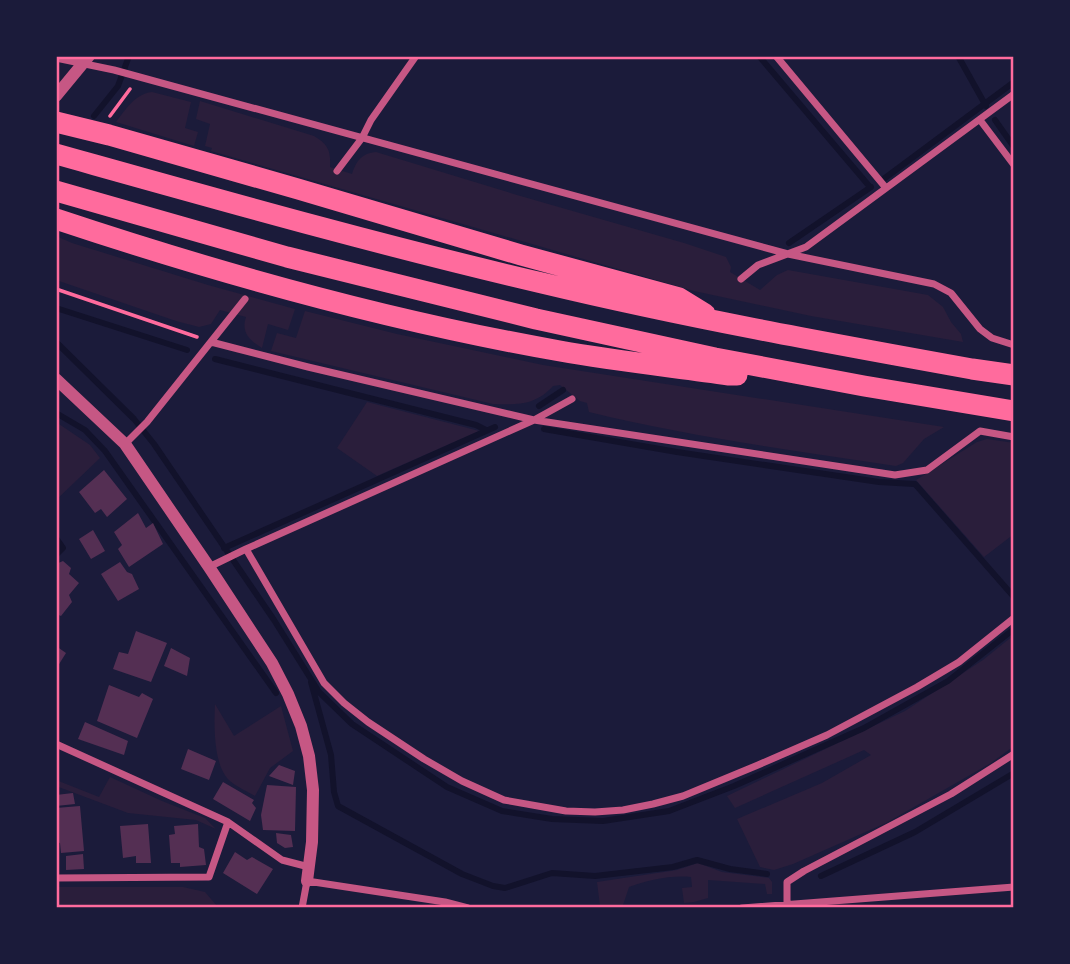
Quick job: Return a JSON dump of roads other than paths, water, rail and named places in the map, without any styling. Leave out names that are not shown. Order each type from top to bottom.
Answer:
[{"type":"highway","points":[[64,124],[679,298],[719,322]]},
{"type":"highway","points":[[56,154],[292,220],[542,284],[719,322],[1014,375]]},
{"type":"highway","points":[[56,191],[287,257],[510,313],[792,373],[1014,411]]},
{"type":"highway","points":[[56,219],[247,279],[405,320],[561,352],[729,375],[792,373]]},
{"type":"street","points":[[337,171],[362,138],[371,120],[415,56]]},
{"type":"street","points":[[776,56],[886,188]]},
{"type":"street","points":[[56,58],[86,60],[114,70],[788,254],[934,284],[951,293],[980,330],[992,338],[1014,345]]},
{"type":"street","points":[[56,96],[86,60]]},
{"type":"street","points":[[741,279],[758,265],[806,247],[1014,94]]},
{"type":"street","points":[[980,120],[1014,165]]},
{"type":"street","points":[[125,444],[147,422],[245,299]]},
{"type":"street","points":[[211,342],[534,420],[895,475],[927,470],[979,431],[1014,437]]},
{"type":"street","points":[[56,379],[125,444],[272,663],[288,694],[309,756],[313,790],[308,874],[302,908]]},
{"type":"street","points":[[209,567],[534,420],[572,399]]},
{"type":"street","points":[[246,549],[324,683],[344,703],[368,722],[462,781],[504,800],[566,811],[623,810],[653,804],[683,796],[769,760],[827,735],[917,687],[959,662],[1014,618]]},
{"type":"street","points":[[56,744],[228,822],[282,860],[308,874],[468,908]]},
{"type":"street","points":[[787,904],[787,882],[951,794],[1014,754]]},
{"type":"street","points":[[56,878],[209,877],[228,822]]},
{"type":"street","points":[[742,908],[1014,887]]},
{"type":"waterway","points":[[94,116],[118,86],[129,56]]},
{"type":"waterway","points":[[759,56],[870,187]]},
{"type":"waterway","points":[[958,56],[986,106]]},
{"type":"waterway","points":[[885,178],[1014,82]]},
{"type":"waterway","points":[[995,120],[1014,147]]},
{"type":"waterway","points":[[789,243],[871,187]]},
{"type":"waterway","points":[[56,308],[187,350]]},
{"type":"waterway","points":[[56,342],[134,419],[154,444],[274,620],[319,692],[352,724],[447,787],[502,811],[552,819],[603,821],[669,811],[734,786],[864,728],[948,681],[1014,629]]},
{"type":"waterway","points":[[215,359],[476,425],[486,430]]},
{"type":"waterway","points":[[539,406],[563,390]]},
{"type":"waterway","points":[[56,413],[85,430],[105,451],[276,693]]},
{"type":"waterway","points":[[224,548],[495,427]]},
{"type":"waterway","points":[[544,429],[879,482],[915,484],[1014,597]]},
{"type":"waterway","points":[[56,538],[63,548],[56,555]]},
{"type":"waterway","points":[[311,682],[331,755],[338,806],[462,874],[505,888],[552,873],[595,876],[673,867],[697,860],[730,869],[767,874]]},
{"type":"waterway","points":[[821,876],[915,832],[1014,773]]}]
